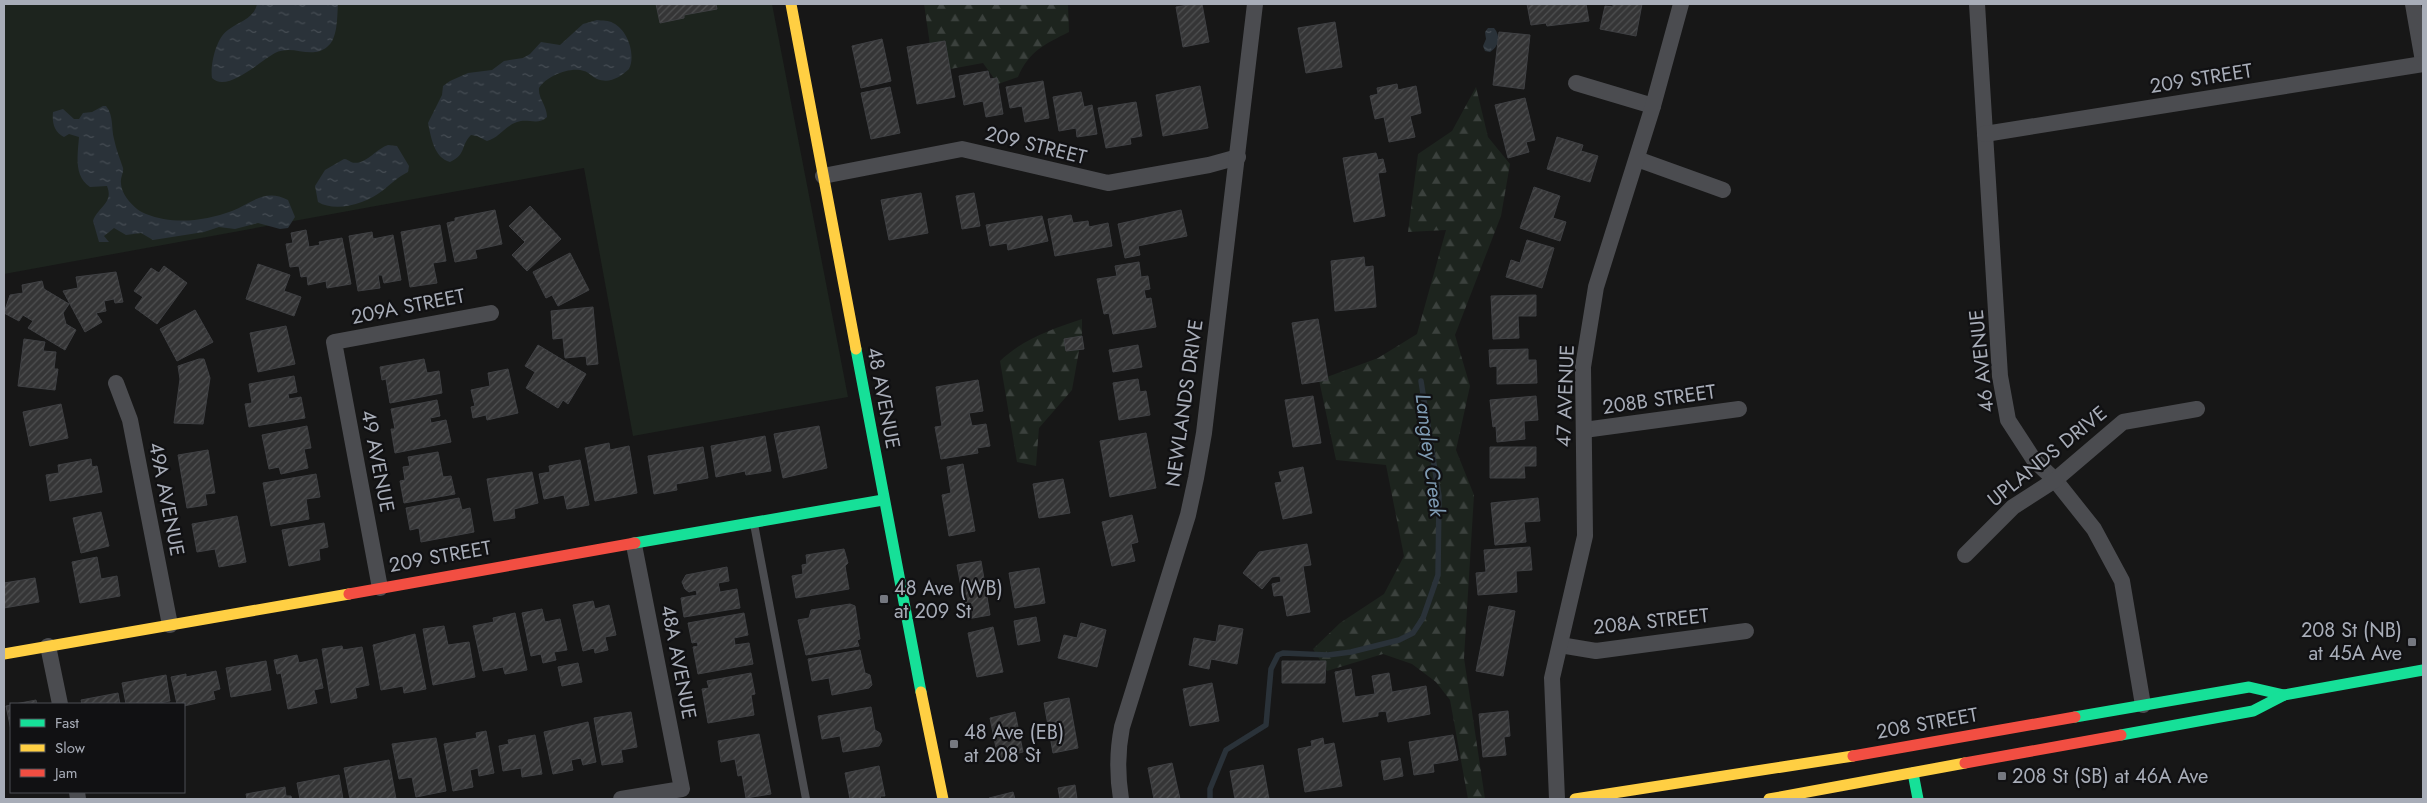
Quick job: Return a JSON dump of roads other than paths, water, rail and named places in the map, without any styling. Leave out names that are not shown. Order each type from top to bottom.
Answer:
[{"type":"main road","name":"48 AVENUE","points":[[791,4],[883,500],[944,799]]},
{"type":"main road","name":"209 STREET","points":[[4,654],[883,500]]},
{"type":"main road","name":"208 STREET","points":[[1769,799],[2253,711],[2284,695],[2423,670]]},
{"type":"main road","name":"208 STREET","points":[[1575,799],[1744,775],[1836,757],[2249,687],[2284,695]]},
{"type":"main road","points":[[1836,757],[1897,762],[1913,773],[1918,799]]},
{"type":"main road","points":[[1690,793],[1744,775]]},
{"type":"street","name":"NEWLANDS DRIVE","points":[[1121,799],[1117,753],[1122,727],[1188,515],[1204,433],[1256,4]]},
{"type":"street","name":"47 AVENUE","points":[[1557,799],[1552,678],[1585,536],[1583,367],[1596,287],[1653,106],[1681,4]]},
{"type":"street","name":"46 AVENUE","points":[[1977,4],[2000,376],[2008,420],[2034,460],[2055,480],[2094,529],[2122,582],[2143,705]]},
{"type":"street","points":[[2414,4],[2423,63]]},
{"type":"street","name":"209 STREET","points":[[1985,134],[2423,63]]},
{"type":"street","points":[[1576,82],[1653,106]]},
{"type":"street","name":"209 STREET","points":[[823,176],[962,149],[1108,183],[1209,165],[1238,156]]},
{"type":"street","points":[[1637,159],[1724,190]]},
{"type":"street","name":"209A STREET","points":[[334,342],[490,313]]},
{"type":"street","name":"49 AVENUE","points":[[334,342],[380,588]]},
{"type":"street","name":"49A AVENUE","points":[[116,383],[130,420],[170,625]]},
{"type":"street","name":"208B STREET","points":[[1584,430],[1739,409]]},
{"type":"street","name":"UPLANDS DRIVE","points":[[1965,555],[2013,507],[2055,480],[2124,422],[2197,409]]},
{"type":"street","name":"48A AVENUE","points":[[621,799],[682,789],[634,544]]},
{"type":"street","name":"208A STREET","points":[[1560,645],[1596,651],[1746,631]]},
{"type":"street","points":[[48,646],[60,703]]},
{"type":"lane","points":[[754,522],[806,799]]},
{"type":"water","points":[[257,4],[338,4],[333,39],[321,51],[288,50],[275,53],[235,79],[218,82],[212,78],[212,73],[213,59],[220,39],[228,30],[249,17]]},
{"type":"water","points":[[597,20],[611,22],[623,31],[631,50],[632,57],[629,69],[618,77],[606,81],[597,79],[579,70],[559,73],[547,80],[539,88],[547,113],[547,117],[544,120],[517,122],[487,141],[471,135],[459,156],[455,159],[450,162],[440,156],[434,146],[428,123],[442,95],[443,86],[468,73],[492,70],[504,61],[523,58],[530,54],[541,42],[560,45],[583,24]]},
{"type":"water","points":[[1488,28],[1494,28],[1498,34],[1497,44],[1490,52],[1485,51],[1483,46],[1486,39],[1485,32]]},
{"type":"water","points":[[106,106],[109,110],[113,135],[123,168],[121,181],[123,192],[129,202],[142,212],[167,220],[200,219],[232,211],[265,196],[272,196],[288,200],[295,217],[288,228],[280,229],[258,223],[235,229],[219,227],[204,232],[153,240],[141,233],[126,235],[114,228],[104,236],[109,242],[99,242],[93,221],[107,201],[109,192],[107,186],[90,187],[81,177],[78,164],[79,137],[69,134],[64,137],[58,133],[53,123],[53,112],[63,109],[74,119],[79,119],[83,113],[92,112]]},
{"type":"water","points":[[388,145],[397,146],[409,166],[408,172],[376,195],[360,203],[333,207],[318,202],[315,186],[325,170],[344,159],[356,163],[361,162]]},
{"type":"waterway","name":"Langley Creek","points":[[1210,799],[1210,789],[1226,750],[1266,725],[1271,669],[1278,655],[1283,653],[1328,655],[1351,652],[1399,640],[1413,633],[1423,618],[1438,575],[1439,496],[1421,381]]},
{"type":"place","name":"48 Ave (WB) at 209 St","points":[[884,599]]},
{"type":"place","name":"208 St (NB) at 45A Ave","points":[[2412,642]]},
{"type":"place","name":"48 Ave (EB) at 208 St","points":[[954,744]]},
{"type":"place","name":"208 St (SB) at 46A Ave","points":[[2002,776]]}]
